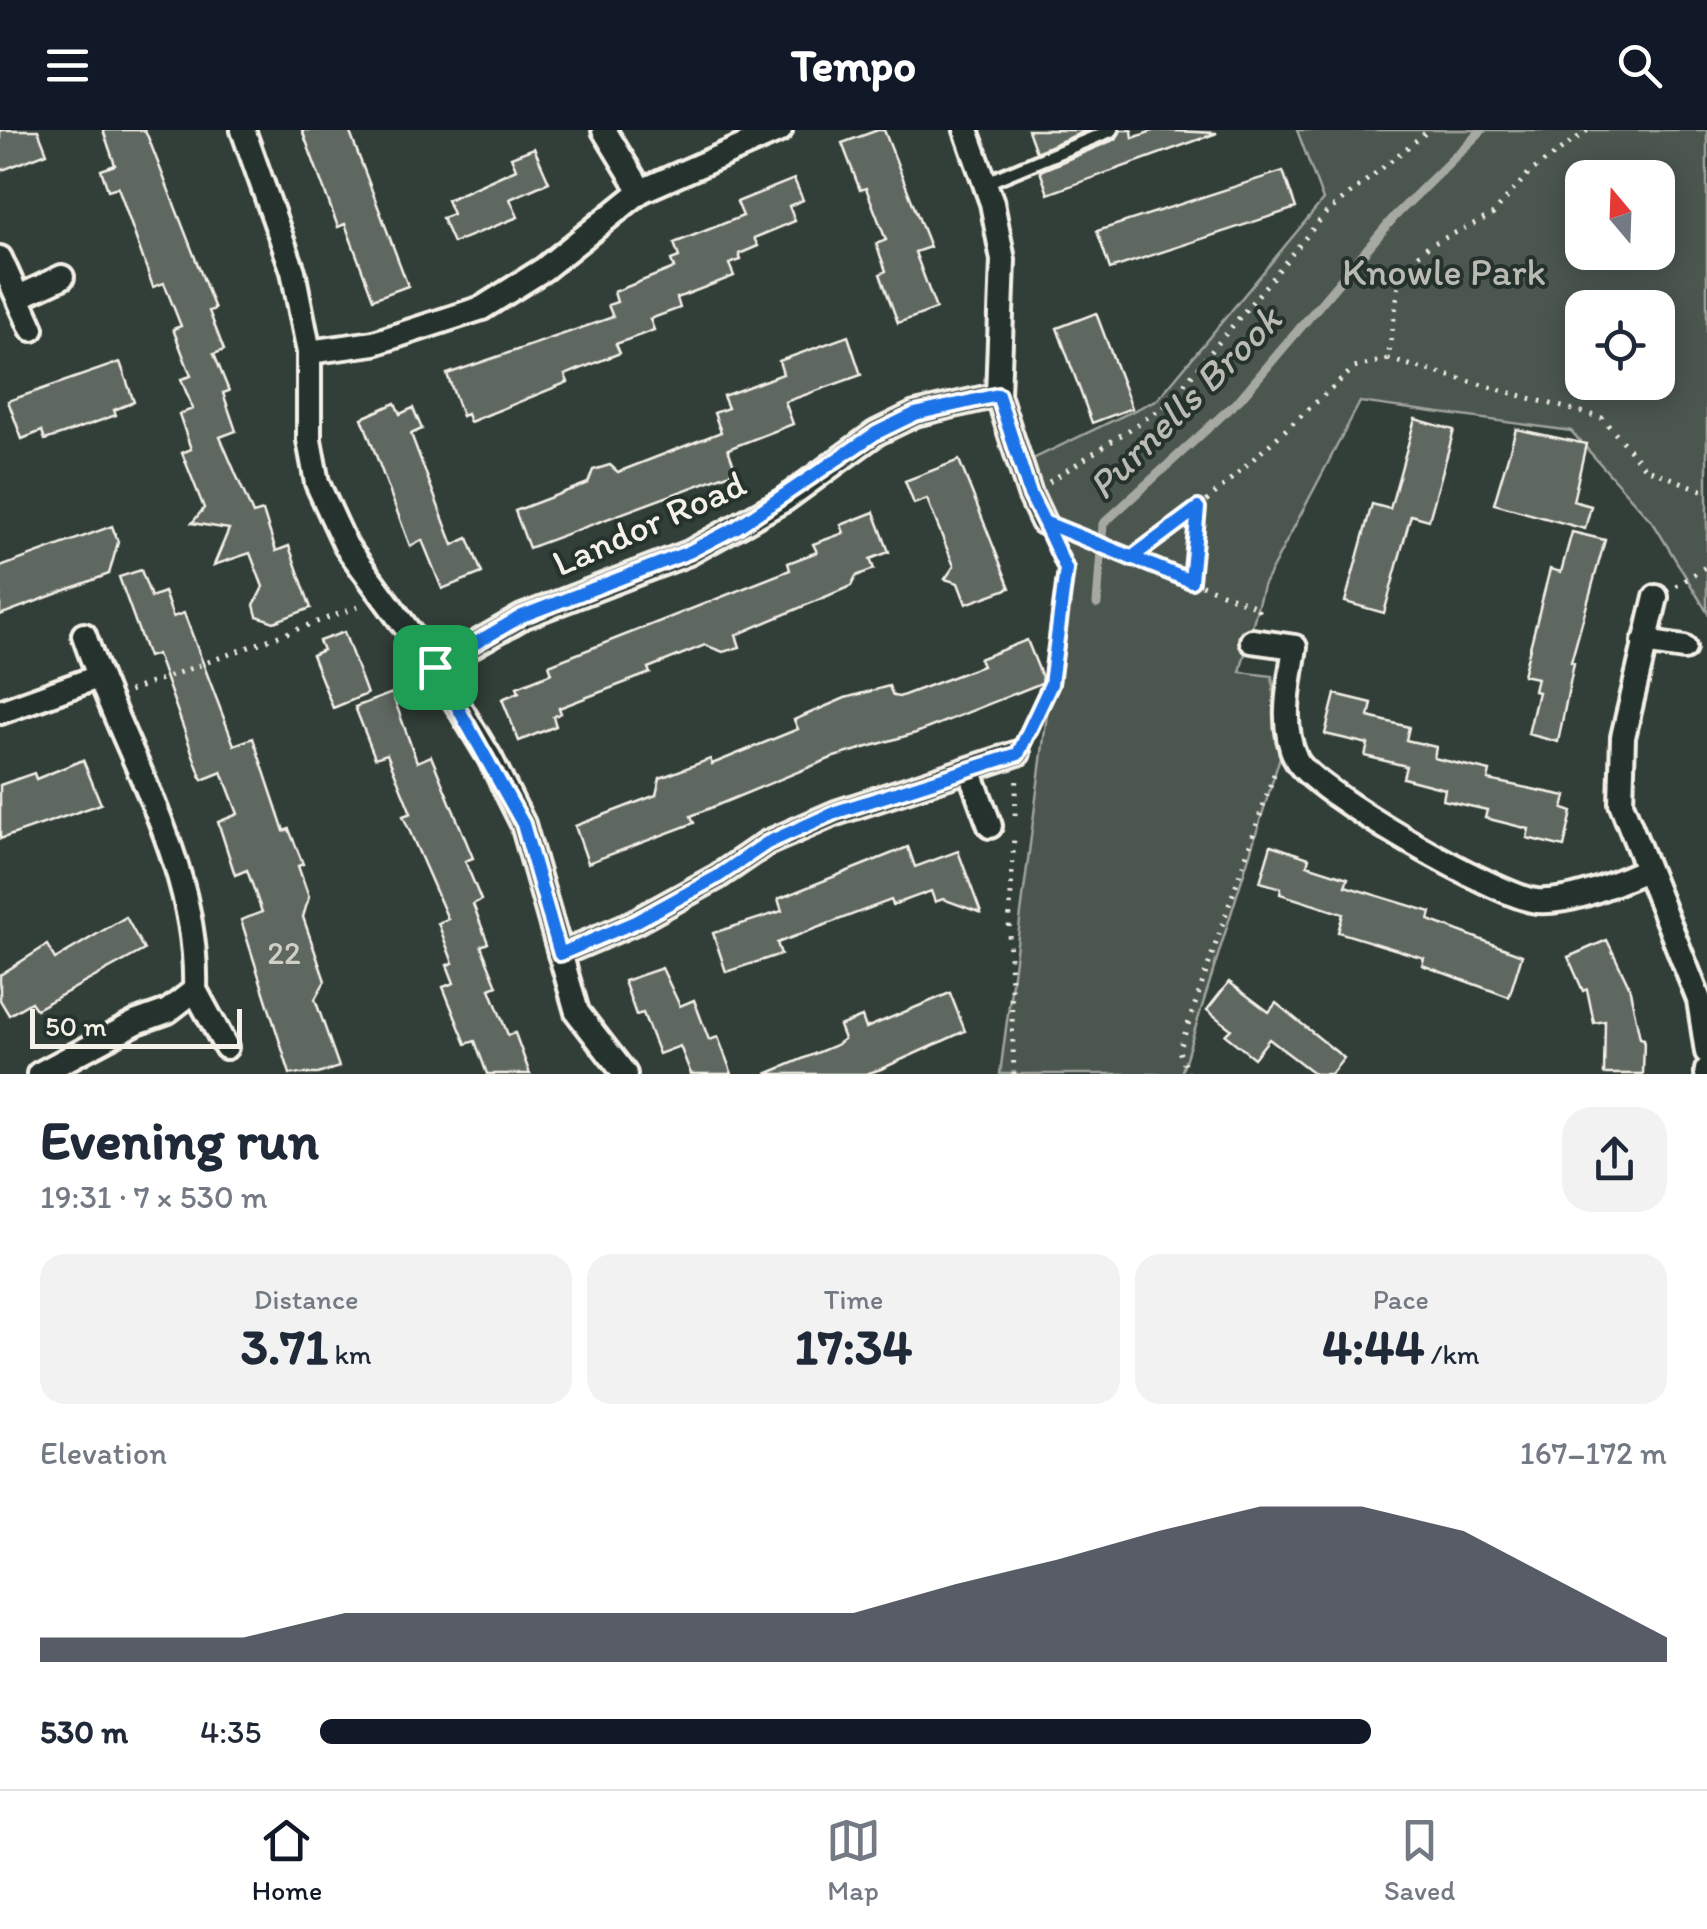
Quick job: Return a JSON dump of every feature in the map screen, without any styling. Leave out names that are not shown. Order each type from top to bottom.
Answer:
[{"type":"street","points":[[243,130],[293,271],[309,352],[309,440],[317,483],[346,546],[435,667],[523,824],[578,1012],[625,1074]]},
{"type":"street","points":[[604,130],[641,191]]},
{"type":"street","points":[[309,352],[374,342],[482,308],[544,269],[641,191],[780,130]]},
{"type":"street","points":[[966,130],[985,183],[1003,260],[998,395],[1030,494],[1044,522]]},
{"type":"street","points":[[0,258],[32,330]]},
{"type":"street","points":[[19,297],[62,277]]},
{"type":"street","name":"Landor Road","points":[[435,667],[522,616],[705,544],[784,500],[876,433],[915,414],[998,395]]},
{"type":"street","points":[[1656,597],[1623,738],[1621,804],[1699,1000],[1707,1052]]},
{"type":"street","points":[[84,635],[180,876],[196,958],[194,990],[226,1047]]},
{"type":"street","points":[[1252,641],[1295,647],[1286,708],[1290,746],[1308,778],[1389,830],[1535,901],[1574,897],[1646,870]]},
{"type":"street","points":[[1644,642],[1684,648]]},
{"type":"street","points":[[0,712],[102,688]]},
{"type":"street","points":[[560,954],[635,922],[784,835],[836,812],[1018,754]]},
{"type":"street","points":[[970,772],[990,826]]},
{"type":"street","points":[[39,1074],[136,1022],[168,1011],[194,990]]},
{"type":"lane","points":[[985,183],[1112,130]]},
{"type":"path","points":[[1030,494],[1166,404],[1325,214],[1429,130]]},
{"type":"path","points":[[1388,359],[1401,271],[1428,246],[1492,215],[1529,173],[1588,130]]},
{"type":"path","points":[[1131,558],[1198,508],[1354,368],[1388,359],[1602,418],[1645,468],[1707,492]]},
{"type":"path","points":[[1191,581],[1198,508]]},
{"type":"path","points":[[1044,522],[1258,608],[1252,641]]},
{"type":"path","points":[[1014,1074],[1008,930],[1018,754],[1051,684],[1066,569],[1044,522]]},
{"type":"path","points":[[1656,597],[1707,566]]},
{"type":"path","points":[[102,688],[381,598]]},
{"type":"path","points":[[1188,1074],[1179,1051],[1280,757],[1290,746]]},
{"type":"green space","name":"Knowle Park","points":[[1297,130],[1707,130],[1707,612],[1654,524],[1571,431],[1360,402],[1263,586],[1240,672],[1272,676],[1280,757],[1181,1074],[1000,1074],[1066,569],[1020,465],[1158,399],[1323,200]]},
{"type":"building","points":[[0,130],[38,130],[47,153],[0,171]]},
{"type":"building","points":[[103,130],[144,130],[148,137],[215,309],[209,311],[224,350],[214,354],[229,391],[223,393],[236,431],[220,437],[253,514],[263,511],[276,551],[289,546],[311,608],[274,622],[257,616],[254,605],[263,587],[250,553],[214,565],[229,529],[192,523],[204,508],[182,453],[191,449],[179,414],[193,409],[181,379],[191,376],[173,329],[181,326],[164,283],[153,287],[118,187],[108,190],[101,170],[115,165]]},
{"type":"building","points":[[302,130],[349,130],[408,286],[373,299],[345,224],[338,227]]},
{"type":"building","points":[[884,130],[930,247],[915,252],[936,309],[898,323],[880,274],[886,271],[876,244],[886,240],[866,188],[860,190],[842,143]]},
{"type":"building","points":[[1028,130],[1088,130],[1036,152]]},
{"type":"building","points":[[1121,130],[1132,130],[1133,138],[1155,130],[1217,133],[1048,194],[1040,171],[1116,139]]},
{"type":"building","points":[[534,148],[549,182],[510,199],[518,217],[453,243],[442,218],[453,214],[447,200],[516,169],[511,157]]},
{"type":"building","points":[[1283,171],[1296,208],[1110,269],[1097,231]]},
{"type":"building","points":[[794,179],[803,200],[789,206],[795,221],[754,238],[758,246],[739,254],[741,260],[729,264],[734,276],[677,298],[680,308],[650,319],[654,330],[616,344],[620,353],[565,375],[568,382],[470,422],[467,414],[462,416],[447,374],[613,317],[608,305],[617,302],[614,292],[674,268],[671,260],[679,257],[674,243],[743,216],[737,202]]},
{"type":"building","points":[[1096,313],[1132,408],[1092,423],[1057,328]]},
{"type":"building","points":[[848,336],[861,375],[785,402],[793,424],[728,449],[736,471],[529,548],[515,511],[588,483],[593,470],[610,465],[618,472],[721,432],[714,413],[728,408],[723,396],[783,374],[779,361]]},
{"type":"building","points":[[120,362],[134,402],[114,410],[116,415],[45,440],[42,431],[22,439],[8,401]]},
{"type":"building","points":[[395,403],[400,414],[413,408],[422,429],[411,434],[453,545],[468,538],[482,573],[442,589],[422,540],[410,546],[362,418]]},
{"type":"building","points":[[1415,419],[1454,430],[1429,520],[1411,515],[1384,613],[1345,602],[1372,504],[1390,509]]},
{"type":"building","points":[[1516,429],[1586,444],[1573,501],[1591,506],[1585,529],[1494,504]]},
{"type":"building","points":[[959,460],[1010,588],[966,604],[958,583],[945,579],[954,566],[927,499],[914,504],[905,481]]},
{"type":"building","points":[[874,512],[889,552],[870,559],[874,569],[856,576],[851,586],[736,635],[740,647],[723,652],[705,645],[648,668],[650,673],[559,708],[561,713],[553,717],[556,726],[519,741],[502,699],[519,692],[517,687],[552,673],[549,665],[790,570],[788,563],[817,552],[813,544],[844,533],[841,525]]},
{"type":"building","points":[[112,526],[118,542],[109,574],[0,615],[0,567]]},
{"type":"building","points":[[1572,532],[1605,540],[1571,662],[1574,663],[1558,742],[1528,734],[1538,692],[1534,691],[1537,678],[1523,675],[1550,569],[1561,572]]},
{"type":"building","points":[[141,570],[151,597],[164,592],[173,617],[184,613],[234,745],[253,738],[284,831],[289,829],[303,864],[298,866],[309,897],[303,917],[325,981],[315,999],[339,1067],[318,1074],[290,1074],[241,920],[262,912],[247,870],[235,875],[218,822],[238,814],[222,772],[202,780],[157,654],[148,657],[119,577]]},
{"type":"building","points":[[344,632],[367,694],[333,708],[312,655],[323,650],[319,641]]},
{"type":"building","points":[[1027,640],[1044,682],[916,733],[834,757],[691,816],[694,823],[588,863],[575,826],[656,795],[660,778],[710,759],[712,764],[798,729],[794,720],[845,698],[889,686],[893,696],[899,697],[982,666],[979,659]]},
{"type":"building","points":[[392,693],[417,762],[431,756],[473,858],[465,861],[481,900],[473,904],[488,943],[481,946],[497,986],[490,989],[508,1035],[515,1033],[530,1074],[487,1074],[475,1041],[466,1044],[443,987],[454,983],[447,965],[453,963],[438,923],[448,919],[403,816],[411,813],[387,754],[375,758],[355,707]]},
{"type":"building","points":[[1335,694],[1372,703],[1369,717],[1409,727],[1406,740],[1436,747],[1434,758],[1490,771],[1488,780],[1566,796],[1563,809],[1572,812],[1564,847],[1527,838],[1529,829],[1485,818],[1487,810],[1443,800],[1445,789],[1403,778],[1406,766],[1365,756],[1368,744],[1325,734]]},
{"type":"building","points":[[83,760],[101,804],[0,839],[0,785],[34,773],[36,779]]},
{"type":"building","points":[[1271,845],[1309,858],[1307,865],[1348,878],[1345,886],[1431,912],[1429,920],[1522,955],[1509,997],[1422,965],[1424,958],[1338,932],[1343,914],[1280,894],[1281,888],[1260,882]]},
{"type":"building","points":[[908,847],[915,867],[958,851],[981,913],[943,899],[935,902],[931,891],[893,905],[891,900],[777,943],[781,954],[726,972],[713,933],[782,911],[778,899]]},
{"type":"building","points":[[126,917],[144,950],[36,1009],[31,1002],[9,1015],[0,1000],[0,975],[47,945],[55,959]]},
{"type":"building","points":[[1607,940],[1629,986],[1640,1038],[1644,1039],[1643,1074],[1604,1074],[1605,1021],[1594,1023],[1587,989],[1583,991],[1568,957]]},
{"type":"building","points":[[662,968],[680,1006],[694,1000],[709,1040],[718,1037],[732,1074],[691,1074],[680,1046],[659,1054],[643,1013],[636,1015],[624,981]]},
{"type":"building","points":[[1229,982],[1269,1012],[1276,1003],[1344,1058],[1331,1074],[1315,1074],[1269,1039],[1254,1058],[1225,1035],[1231,1029],[1207,1010]]},
{"type":"building","points":[[950,993],[965,1031],[881,1069],[866,1074],[766,1074],[836,1045],[844,1039],[839,1026],[862,1017],[866,1028]]},
{"type":"waterway","name":"Purnells Brook","points":[[1097,604],[1103,524],[1240,399],[1395,216],[1482,130]]},
{"type":"route","points":[[435,667],[490,758],[523,824],[560,954],[635,922],[717,877],[767,843],[836,812],[1018,754],[1051,684],[1066,569],[1044,522],[1131,558],[1191,581],[1198,508],[1131,558],[1044,522],[1030,494],[998,395],[915,414],[876,433],[784,500],[737,527],[689,552],[522,616],[435,667]]}]
